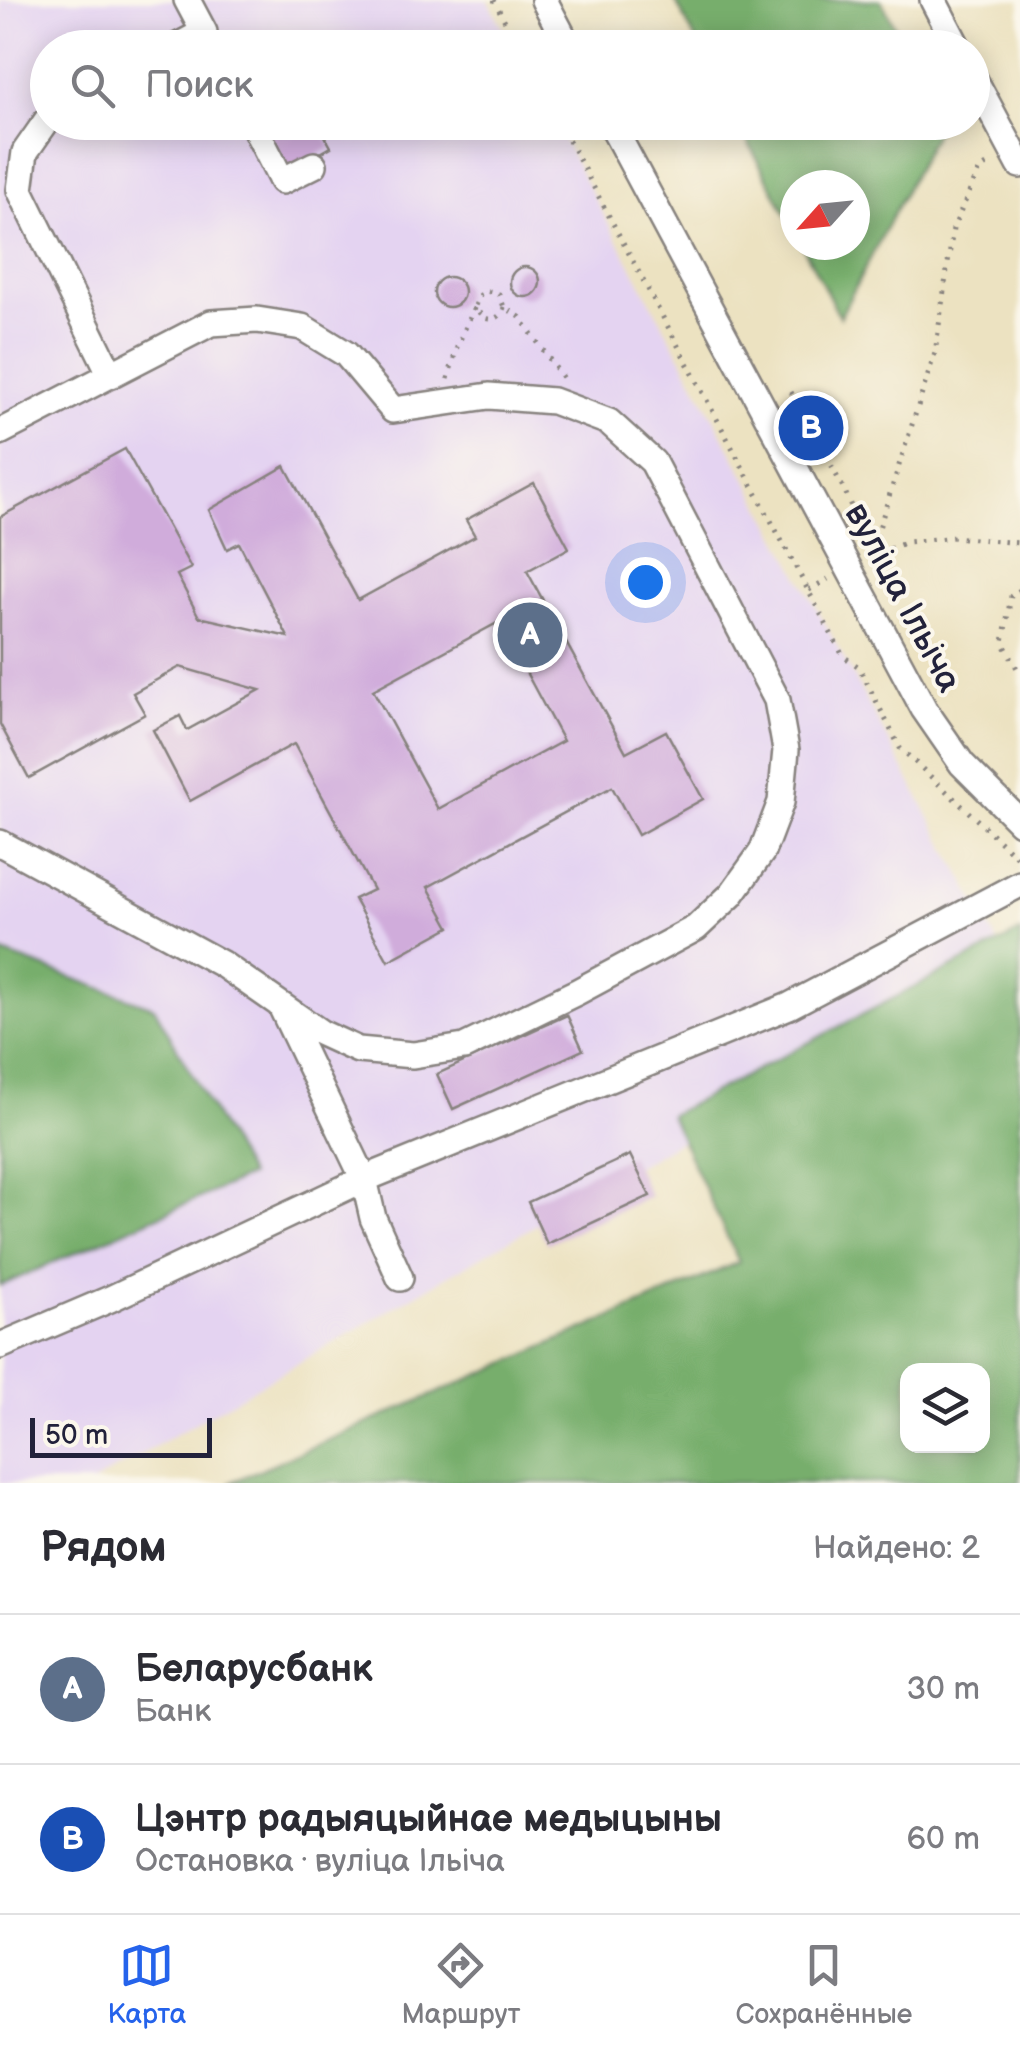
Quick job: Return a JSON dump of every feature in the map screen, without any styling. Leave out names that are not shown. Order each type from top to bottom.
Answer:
[{"type":"street","points":[[187,0],[203,30]]},
{"type":"street","points":[[544,0],[560,30]]},
{"type":"street","points":[[934,0],[949,30]]},
{"type":"street","points":[[990,108],[1016,158]]},
{"type":"street","points":[[34,140],[26,152],[20,190],[111,375]]},
{"type":"street","points":[[261,140],[282,181],[314,165]]},
{"type":"street","name":"вуліца Ільіча","points":[[620,140],[924,709],[962,764],[1020,822]]},
{"type":"street","points":[[0,432],[211,322],[257,320],[302,327],[346,354],[393,410],[489,396],[553,401],[586,413],[608,422],[653,462],[778,700],[786,750],[781,802],[762,852],[731,895],[696,928],[464,1047],[414,1055],[358,1050],[321,1034],[222,964],[0,843]]},
{"type":"street","points":[[0,1346],[110,1299],[364,1179],[789,1006],[1020,884]]},
{"type":"street","points":[[282,1007],[364,1179],[373,1218],[400,1278]]},
{"type":"path","points":[[494,0],[510,30]]},
{"type":"path","points":[[569,140],[843,656],[859,667],[900,748],[1020,860]]},
{"type":"path","points":[[870,556],[935,353],[953,229],[978,170],[1016,158]]},
{"type":"path","points":[[440,406],[457,347],[478,296],[490,290],[502,298],[504,307],[499,316],[486,319],[475,306]]},
{"type":"path","points":[[504,307],[520,317],[586,413]]},
{"type":"path","points":[[791,392],[845,491],[870,556]]},
{"type":"path","points":[[870,556],[907,542],[954,537],[1020,543]]},
{"type":"path","points":[[809,590],[832,577]]},
{"type":"path","points":[[1020,590],[1011,596],[1003,642],[1020,674]]},
{"type":"shaded area","points":[[0,0],[488,0],[504,30],[30,30],[30,140],[563,140],[1003,953],[92,1483],[0,1483]]},
{"type":"green space","points":[[675,0],[881,0],[897,30],[690,30]]},
{"type":"green space","points":[[747,140],[931,140],[870,259],[870,170],[780,170],[780,203]]},
{"type":"green space","points":[[810,260],[869,260],[840,317]]},
{"type":"green space","points":[[1020,932],[1020,1483],[229,1483],[739,1262],[670,1115]]},
{"type":"green space","points":[[0,952],[154,1007],[249,1176],[0,1286]]},
{"type":"building","points":[[272,140],[327,140],[331,147],[289,171]]},
{"type":"building","points":[[525,267],[536,271],[540,282],[536,293],[525,297],[514,293],[510,282],[514,271]]},
{"type":"building","points":[[449,277],[460,281],[464,292],[460,303],[449,307],[438,303],[434,292],[438,281]]},
{"type":"building","points":[[125,449],[191,568],[177,575],[199,617],[288,637],[239,543],[227,549],[209,510],[285,466],[358,600],[475,536],[466,520],[534,483],[569,548],[527,571],[626,752],[666,731],[703,799],[638,835],[612,787],[428,887],[450,927],[388,961],[354,899],[373,890],[294,744],[190,801],[153,730],[180,716],[187,730],[260,690],[180,667],[133,693],[145,714],[29,778],[0,724],[0,517]],"holes":[[[499,622],[563,741],[438,809],[373,690]]]},
{"type":"building","points":[[567,1015],[583,1050],[453,1109],[437,1074]]},
{"type":"building","points":[[630,1155],[650,1196],[547,1244],[528,1202]]},
{"type":"place","name":"Цэнтр радыяцыйнае медыцыны","points":[[811,428]]},
{"type":"place","name":"Беларусбанк","points":[[530,635]]}]
